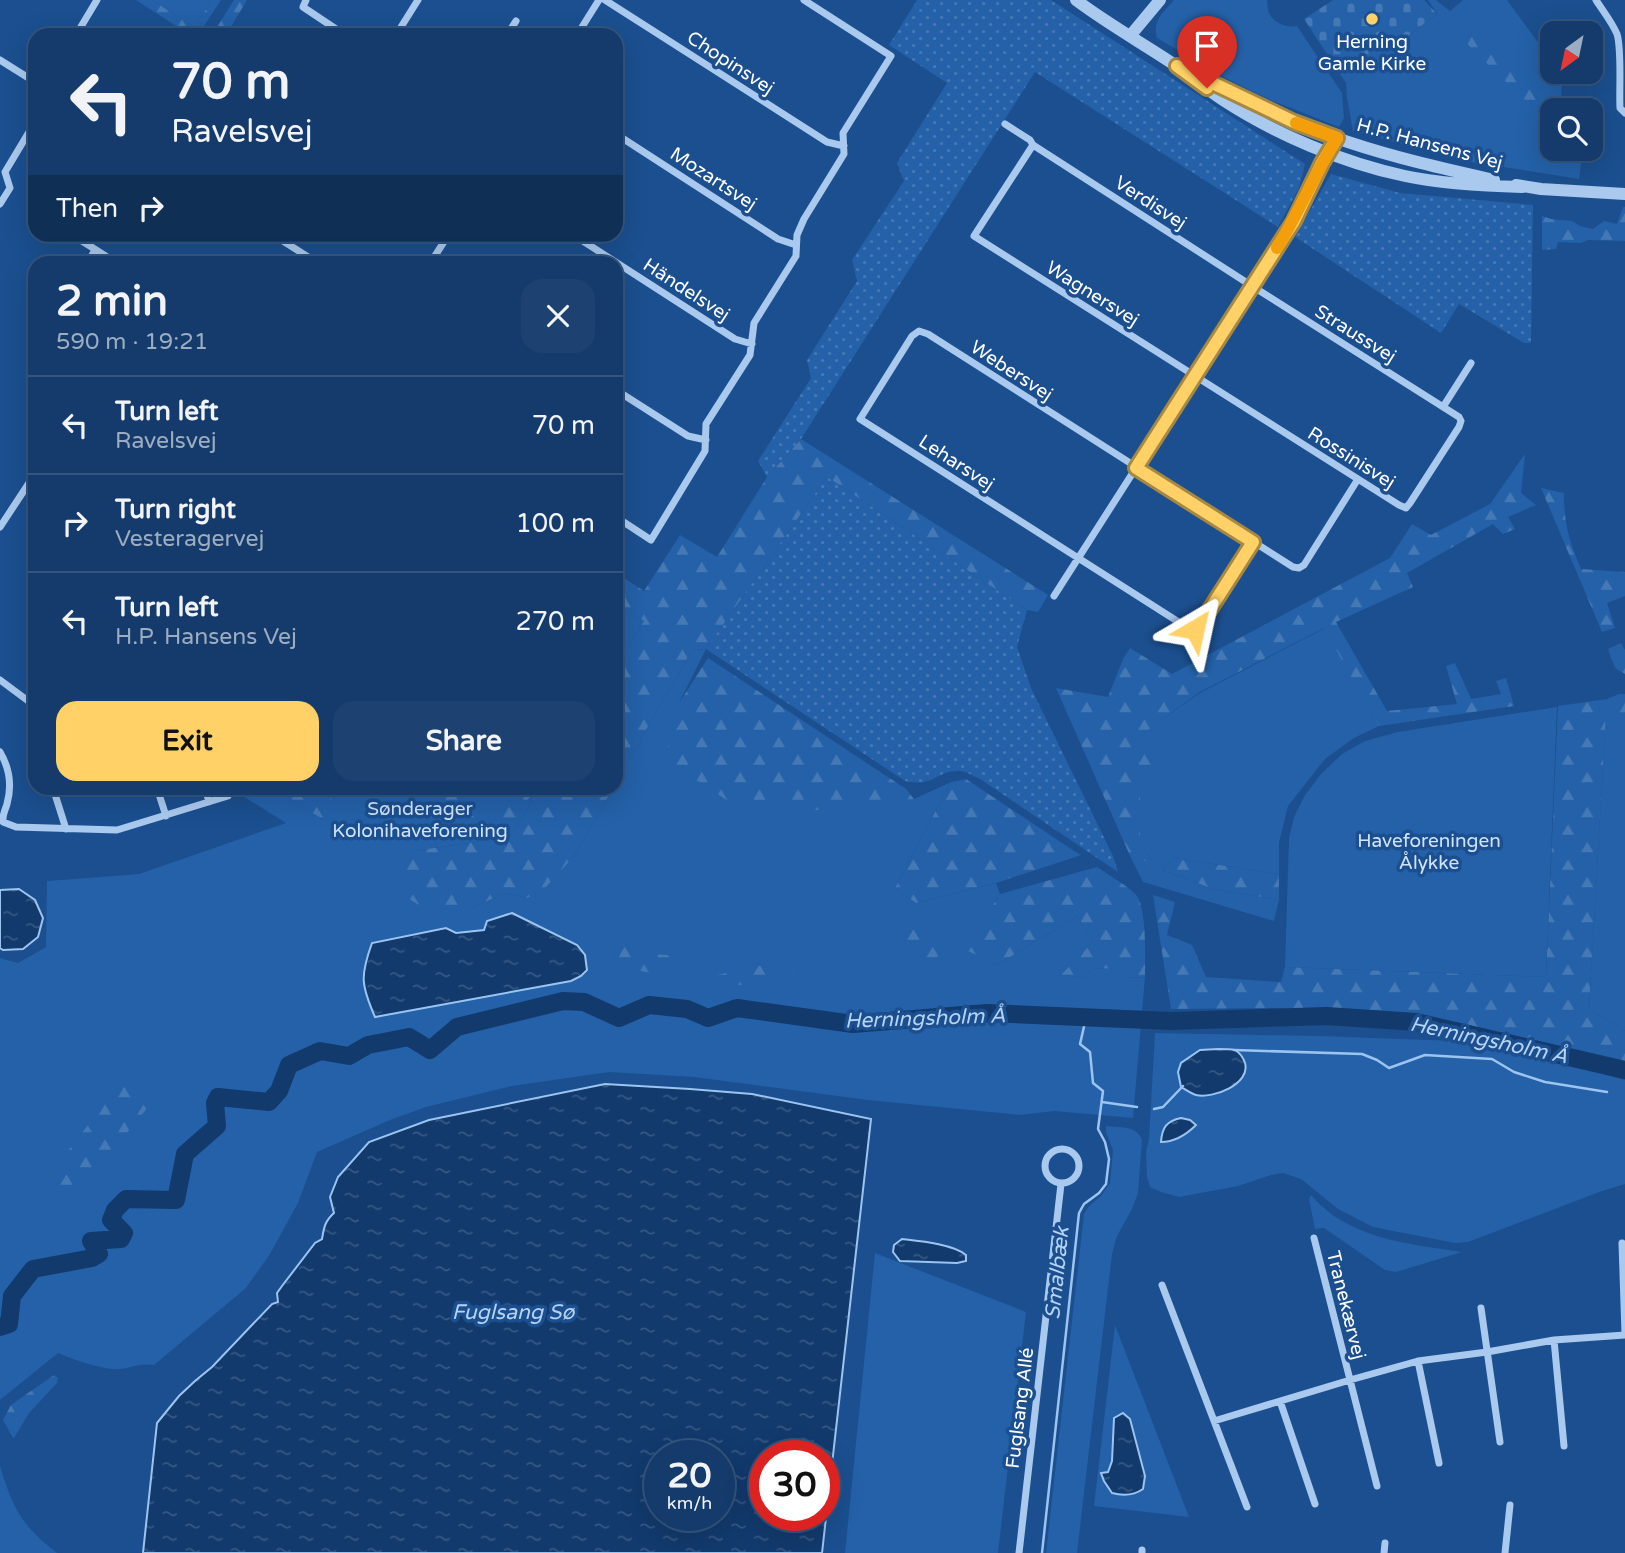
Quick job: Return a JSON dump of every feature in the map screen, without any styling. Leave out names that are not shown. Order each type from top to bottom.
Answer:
[{"type":"street","points":[[80,28],[97,0]]},
{"type":"street","points":[[306,0],[303,7],[334,28]]},
{"type":"street","points":[[400,28],[418,0]]},
{"type":"street","points":[[581,28],[599,0]]},
{"type":"street","name":"Chopinsvej","points":[[605,0],[827,142],[844,146]]},
{"type":"street","points":[[623,522],[651,540],[705,451],[706,424],[750,355],[754,323],[796,256],[797,236],[803,219],[844,154],[843,133],[891,56],[804,0]]},
{"type":"street","name":"H.P. Hansens Vej","points":[[1068,0],[1094,13]]},
{"type":"street","name":"H.P. Hansens Vej","points":[[1076,0],[1177,66],[1223,100],[1259,121],[1328,153],[1404,176],[1475,186],[1625,194]]},
{"type":"street","points":[[1130,36],[1160,0]]},
{"type":"street","points":[[1596,0],[1617,35],[1619,108],[1625,113]]},
{"type":"street","points":[[512,28],[516,21]]},
{"type":"street","points":[[0,60],[28,78]]},
{"type":"street","name":"H.P. Hansens Vej","points":[[1177,66],[1294,122],[1337,138],[1406,160],[1522,187]]},
{"type":"street","name":"Verdisvej","points":[[1005,124],[1030,140],[1033,145],[1252,286]]},
{"type":"street","points":[[0,204],[4,190],[10,188],[5,173],[28,134]]},
{"type":"street","points":[[1054,596],[1294,221],[1337,138]]},
{"type":"street","name":"Mozartsvej","points":[[623,139],[778,239],[796,246]]},
{"type":"street","name":"Wagnersvej","points":[[1033,145],[974,236],[1195,376]]},
{"type":"street","points":[[82,242],[105,256]]},
{"type":"street","points":[[285,242],[307,256]]},
{"type":"street","name":"Händelsvej","points":[[585,242],[606,256]]},
{"type":"street","points":[[92,256],[95,250]]},
{"type":"street","name":"Händelsvej","points":[[623,267],[735,338],[752,344]]},
{"type":"street","name":"Straussvej","points":[[1252,286],[1459,417],[1461,421]]},
{"type":"street","name":"Webersvej","points":[[887,378],[912,336],[919,331],[928,334],[1136,468]]},
{"type":"street","points":[[1443,407],[1471,363]]},
{"type":"street","name":"Rossinisvej","points":[[1195,376],[1406,508],[1461,421]]},
{"type":"street","name":"Leharsvej","points":[[887,378],[860,419],[1078,559]]},
{"type":"street","points":[[623,394],[688,436],[706,440]]},
{"type":"street","points":[[1136,468],[1293,567],[1299,568],[1304,565],[1358,479]]},
{"type":"street","points":[[0,527],[28,490]]},
{"type":"street","points":[[1078,559],[1188,628],[1195,629],[1253,542]]},
{"type":"street","points":[[0,680],[28,701]]},
{"type":"street","points":[[0,752],[9,772],[10,786],[3,822],[16,827],[117,830],[228,796]]},
{"type":"street","points":[[55,795],[66,829]]},
{"type":"street","points":[[159,795],[166,816]]},
{"type":"street","points":[[207,795],[209,802]]},
{"type":"street","name":"Fuglsang Allé","points":[[1067,1149],[1078,1158],[1080,1169],[1071,1181],[1061,1184],[1052,1180],[1045,1168],[1049,1154],[1067,1149]]},
{"type":"street","name":"Fuglsang Allé","points":[[1019,1553],[1061,1184]]},
{"type":"street","name":"Tranekærvej","points":[[1314,1238],[1377,1486]]},
{"type":"street","name":"Tranekærvej","points":[[1214,1421],[1418,1361],[1555,1340],[1625,1335],[1622,1243]]},
{"type":"street","points":[[1161,1286],[1247,1507]]},
{"type":"street","points":[[1481,1308],[1500,1442]]},
{"type":"street","points":[[1555,1340],[1564,1446]]},
{"type":"street","points":[[1418,1361],[1438,1463]]},
{"type":"street","points":[[1280,1401],[1315,1504]]},
{"type":"street","points":[[1505,1553],[1510,1505]]},
{"type":"street","points":[[1384,1553],[1385,1543]]},
{"type":"green space","points":[[136,0],[152,0],[194,27],[212,0],[221,0],[203,28],[179,28]]},
{"type":"green space","points":[[152,0],[212,0],[194,27]]},
{"type":"green space","points":[[234,0],[247,0],[230,28],[216,28]]},
{"type":"green space","points":[[917,0],[1051,0],[1305,164],[1299,188],[1278,227],[1035,72],[801,439],[767,477],[758,461],[811,378],[807,360],[857,281],[852,260],[904,181],[897,163],[947,83],[889,45]]},
{"type":"green space","points":[[1174,0],[1267,0],[1271,17],[1281,24],[1297,26],[1342,93],[1344,118],[1339,127],[1268,99],[1221,76],[1157,38],[1157,21]]},
{"type":"green space","points":[[1333,0],[1424,0],[1437,14],[1346,83],[1304,19]]},
{"type":"green space","points":[[1428,0],[1436,0],[1450,11],[1463,0],[1507,0],[1540,45],[1540,84],[1562,84],[1561,98],[1540,98],[1540,161],[1581,161],[1579,179],[1459,160],[1353,131],[1346,83],[1437,14]]},
{"type":"green space","points":[[1470,21],[1548,98],[1540,98],[1540,115],[1455,32]]},
{"type":"green space","points":[[1331,174],[1400,193],[1533,205],[1531,343],[1524,343],[1459,304],[1441,333],[1295,237]]},
{"type":"green space","points":[[1623,207],[1625,241],[1558,242],[1556,249],[1542,250],[1542,216],[1572,221],[1593,229],[1604,221],[1617,224]]},
{"type":"green space","points":[[801,439],[1048,595],[1038,612],[1027,610],[827,477],[706,649],[692,650],[623,770],[623,654],[644,621],[623,608],[623,578],[644,591],[680,535],[717,557],[767,477]]},
{"type":"green space","points":[[1525,454],[1521,493],[1536,505],[1508,517],[1515,529],[1503,534],[1493,524],[1407,573],[1413,587],[1336,622],[1387,711],[1457,704],[1446,666],[1455,663],[1471,699],[1501,694],[1496,681],[1506,678],[1514,706],[1379,726],[1324,628],[1198,693],[1141,735],[1158,761],[1140,783],[1140,844],[1154,863],[1131,858],[1056,688],[1108,697],[1130,648],[1172,674],[1390,558],[1412,524],[1431,535],[1490,504]]},
{"type":"green space","points":[[827,477],[1027,610],[1017,647],[1031,688],[1113,856],[1118,872],[980,779],[967,773],[951,771],[929,781],[905,781],[706,649]]},
{"type":"green space","points":[[1541,488],[1564,493],[1568,532],[1581,569],[1625,572],[1625,596],[1607,603],[1615,628],[1602,632]]},
{"type":"green space","points":[[623,608],[644,621],[623,654]]},
{"type":"green space","points":[[1325,628],[1379,726],[1354,738],[1325,759],[1288,806],[1279,843],[1279,874],[1174,858],[1162,870],[1213,889],[1279,900],[1274,921],[1143,882],[1131,858],[1153,862],[1140,844],[1140,735],[1198,694]]},
{"type":"green space","points":[[1621,643],[1625,650],[1625,674],[1615,668],[1608,649]]},
{"type":"green space","name":"Sønderager Kolonihaveforening","points":[[706,649],[679,703],[914,799],[951,782],[895,888],[916,903],[996,883],[1000,894],[965,948],[997,965],[1077,916],[1093,942],[1062,975],[1085,978],[1093,968],[1117,969],[1126,978],[1145,977],[1133,1118],[1054,1111],[1020,1115],[868,1100],[694,1077],[609,1072],[512,1086],[426,1107],[317,1152],[298,1203],[270,1254],[246,1288],[154,1365],[106,1368],[58,1353],[0,1400],[0,958],[18,963],[46,947],[47,881],[139,874],[286,823],[241,795],[284,795],[331,824],[316,795],[536,795],[510,837],[413,851],[407,848],[469,910],[504,893],[527,898],[574,856],[609,795],[623,795],[623,770],[692,650]]},
{"type":"green space","points":[[708,658],[906,789],[914,799],[808,811],[728,801],[665,759],[679,703]]},
{"type":"green space","points":[[1625,694],[1625,713],[1606,714],[1589,1009],[1625,1031],[1625,1067],[1595,1054],[1464,1024],[1276,1008],[1171,1009],[1153,895],[1175,902],[1167,935],[1192,945],[1206,977],[1281,982],[1285,967],[1546,977],[1558,706],[1607,699]]},
{"type":"green space","name":"Haveforeningen Ålykke","points":[[1557,707],[1546,977],[1285,967],[1289,838],[1294,817],[1305,795],[1321,774],[1342,754],[1365,741],[1398,732]]},
{"type":"green space","points":[[1606,713],[1625,713],[1625,1031],[1589,1009]]},
{"type":"green space","points":[[966,779],[1081,855],[996,883],[916,903],[895,888],[951,782]]},
{"type":"green space","points":[[284,795],[324,795],[342,806],[332,825]]},
{"type":"green space","points":[[444,795],[466,797],[458,807],[476,818],[505,811],[513,800],[505,795],[531,795],[509,830],[447,841],[424,826]]},
{"type":"green space","points":[[536,795],[609,795],[574,856],[546,887],[527,898],[504,893],[469,910],[422,907],[400,893],[398,861],[407,847],[413,851],[510,837]]},
{"type":"green space","points":[[1174,858],[1279,874],[1279,900],[1213,889],[1162,870]]},
{"type":"green space","points":[[1097,867],[1137,896],[1145,935],[1145,977],[1126,978],[1116,969],[1093,968],[1085,978],[1061,975],[1093,942],[1077,916],[997,965],[964,949],[1000,894]]},
{"type":"green space","points":[[906,926],[923,931],[940,953],[934,961],[908,955],[886,938]]},
{"type":"green space","points":[[621,943],[654,954],[677,956],[675,964],[662,972],[634,969],[620,961],[614,951]]},
{"type":"green space","points":[[792,959],[795,969],[790,977],[727,987],[717,984],[712,976]]},
{"type":"green space","points":[[1155,1033],[1484,1042],[1625,1080],[1625,1184],[1468,1242],[1455,1243],[1373,1227],[1338,1209],[1301,1179],[1283,1173],[1238,1186],[1179,1197],[1161,1192],[1150,1187],[1147,1177],[1146,1152]],"holes":[[[1200,1050],[1234,1050],[1229,1089],[1197,1095],[1181,1064]]]},
{"type":"green space","points":[[122,1081],[148,1107],[85,1184],[52,1196],[45,1190],[44,1182]]},
{"type":"green space","points":[[1106,1126],[1122,1127],[1140,1135],[1142,1140],[1138,1193],[1117,1236],[1112,1254],[1077,1553],[1046,1553],[1084,1214],[1110,1183],[1113,1150]]},
{"type":"green space","points":[[1311,1195],[1326,1210],[1361,1230],[1401,1242],[1462,1252],[1396,1272],[1385,1270],[1324,1228],[1315,1229],[1309,1199]]},
{"type":"green space","points":[[875,1253],[1026,1312],[998,1553],[845,1553]]},
{"type":"green space","points":[[1115,1325],[1189,1517],[1094,1506]],"holes":[[[1114,1418],[1130,1419],[1145,1476],[1143,1489],[1108,1473],[1112,1461]]]},
{"type":"green space","points":[[54,1375],[58,1378],[57,1383],[29,1413],[13,1438],[3,1420],[11,1405]]},
{"type":"green space","points":[[0,1466],[20,1515],[35,1534],[57,1553],[0,1553]]},
{"type":"water","points":[[19,889],[35,900],[43,918],[38,937],[23,949],[3,950],[0,948],[0,890]]},
{"type":"water","points":[[512,913],[577,945],[585,955],[587,970],[571,981],[375,1017],[364,980],[365,964],[372,943],[446,928],[456,933],[484,930],[487,921]]},
{"type":"water","points":[[1200,1050],[1235,1050],[1243,1059],[1245,1071],[1237,1083],[1221,1092],[1203,1096],[1181,1087],[1178,1072],[1181,1063]]},
{"type":"water","name":"Fuglsang Sø","points":[[605,1084],[752,1094],[871,1119],[835,1440],[749,1440],[749,1531],[824,1531],[822,1553],[143,1553],[157,1423],[179,1396],[212,1367],[272,1304],[278,1302],[277,1293],[315,1243],[322,1239],[325,1224],[334,1213],[330,1197],[338,1177],[369,1142],[429,1120]]},
{"type":"water","points":[[1181,1118],[1196,1125],[1180,1137],[1161,1142],[1166,1126]]},
{"type":"water","points":[[902,1239],[953,1248],[966,1255],[966,1261],[900,1261],[893,1252],[894,1245]]},
{"type":"water","points":[[1123,1413],[1130,1419],[1145,1476],[1143,1489],[1124,1495],[1112,1493],[1101,1473],[1108,1472],[1112,1461],[1114,1418]]},
{"type":"waterway","name":"Herningsholm Å","points":[[0,1327],[9,1324],[12,1296],[33,1269],[92,1258],[99,1254],[91,1241],[121,1239],[124,1233],[111,1220],[115,1210],[126,1199],[176,1200],[185,1154],[217,1126],[215,1103],[218,1097],[269,1102],[279,1091],[289,1065],[320,1051],[349,1056],[368,1045],[409,1037],[430,1050],[457,1027],[563,1001],[584,1002],[619,1018],[649,1005],[687,1009],[708,1018],[737,1008],[853,1024],[987,1013],[1171,1021],[1327,1016],[1416,1022],[1625,1070]]},
{"type":"waterway","name":"Smalbæk","points":[[1042,1553],[1079,1213],[1084,1204],[1106,1184],[1109,1159],[1098,1129],[1103,1091],[1093,1083],[1090,1052],[1080,1044],[1086,1018]]},
{"type":"waterway","points":[[1234,1050],[1362,1054],[1389,1068],[1425,1055],[1492,1059],[1514,1072],[1545,1082],[1607,1092]]},
{"type":"waterway","points":[[1154,1109],[1163,1107],[1183,1086]]},
{"type":"waterway","points":[[1102,1102],[1137,1107]]},
{"type":"slow traffic","points":[[1277,248],[1337,138],[1296,123]]},
{"type":"place","name":"Herning Gamle Kirke","points":[[1372,19]]},
{"type":"route","points":[[1195,629],[1253,542],[1136,468],[1294,221],[1337,138],[1256,105],[1177,66],[1207,88]]}]
